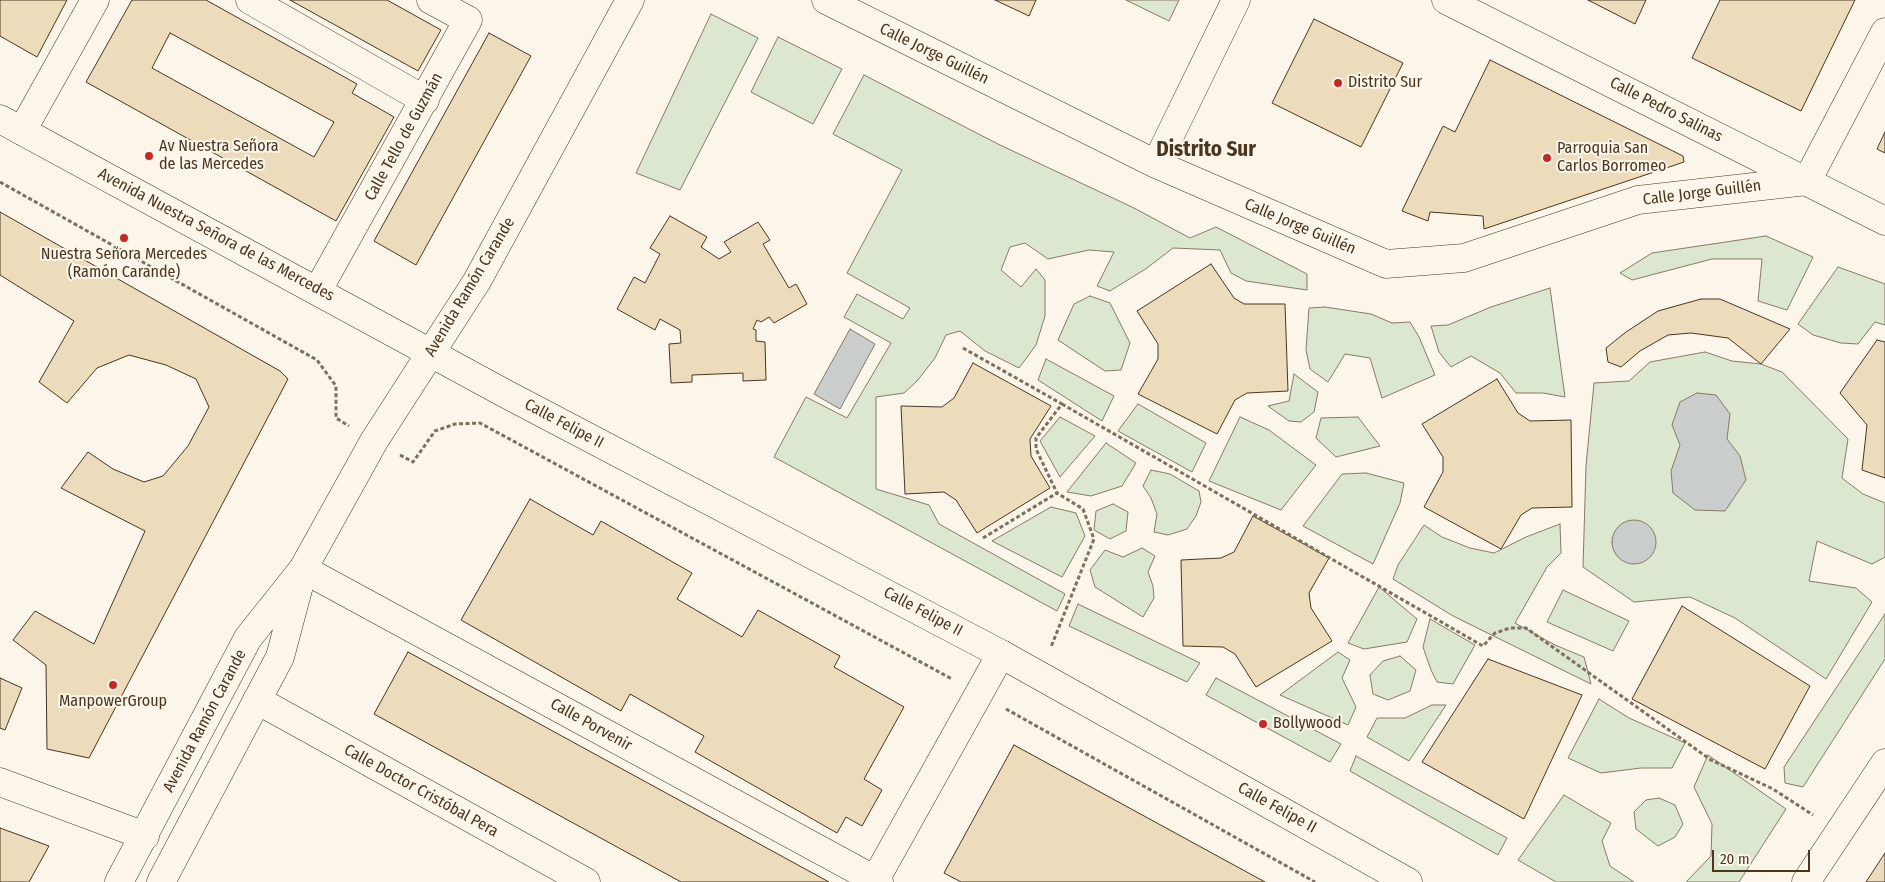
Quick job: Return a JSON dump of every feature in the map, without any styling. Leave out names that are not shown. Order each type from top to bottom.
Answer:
[{"type":"street","points":[[11,125],[95,0]]},
{"type":"street","points":[[250,0],[425,100]]},
{"type":"street","name":"Calle Tello de Guzmán","points":[[318,290],[468,20],[431,0]]},
{"type":"street","name":"Avenida Ramón Carande","points":[[119,882],[248,638],[303,569],[374,441],[477,281],[630,0]]},
{"type":"street","name":"Calle Jorge Guillén","points":[[826,0],[1156,164],[1386,264],[1464,258],[1638,200],[1807,181]]},
{"type":"street","points":[[1156,164],[1236,0]]},
{"type":"street","name":"Calle Pedro Salinas","points":[[1446,0],[1885,221]]},
{"type":"street","points":[[1807,181],[1885,32]]},
{"type":"street","name":"Avenida Nuestra Señora de las Mercedes","points":[[11,125],[431,353]]},
{"type":"street","name":"Calle Felipe II","points":[[431,353],[1001,654],[1408,882]]},
{"type":"street","name":"Avenida Ramón Carande","points":[[161,882],[280,657],[303,569]]},
{"type":"street","name":"Calle Porvenir","points":[[303,569],[876,881]]},
{"type":"street","points":[[876,881],[1001,654]]},
{"type":"street","name":"Calle Doctor Cristóbal Pera","points":[[257,700],[586,882]]},
{"type":"street","points":[[1806,882],[1885,764]]},
{"type":"street","points":[[0,782],[145,836]]},
{"type":"path","points":[[0,182],[317,360],[336,386],[336,418]]},
{"type":"path","points":[[963,348],[1483,646],[1495,633],[1510,628],[1526,628],[1711,760],[1773,789],[1839,832]]},
{"type":"path","points":[[1039,675],[1094,539],[1083,509],[1057,493],[1036,449],[1036,438],[1062,404]]},
{"type":"path","points":[[414,462],[435,431],[455,424],[480,423],[959,683]]},
{"type":"path","points":[[983,538],[1057,493]]},
{"type":"path","points":[[1001,706],[1315,882]]},
{"type":"green space","points":[[1126,0],[1179,0],[1169,21]]},
{"type":"green space","points":[[711,14],[758,38],[680,190],[636,173]]},
{"type":"green space","points":[[778,37],[842,69],[813,124],[751,92]]},
{"type":"green space","points":[[864,75],[1000,145],[1132,207],[1190,238],[1216,227],[1307,274],[1307,290],[1246,281],[1231,273],[1220,250],[1173,248],[1147,268],[1110,291],[1097,286],[1114,252],[1089,250],[1048,259],[1025,243],[1010,247],[1001,270],[1021,287],[1036,269],[1045,280],[1045,316],[1036,345],[1019,368],[985,351],[960,331],[946,335],[935,358],[917,381],[904,393],[876,397],[876,489],[929,505],[939,524],[1065,594],[1057,611],[774,457],[806,397],[847,418],[891,343],[844,317],[857,294],[903,319],[910,308],[847,273],[902,170],[833,134]]},
{"type":"green space","points":[[1766,236],[1813,257],[1787,310],[1758,301],[1762,259],[1712,259],[1632,280],[1620,273],[1652,253]]},
{"type":"green space","points":[[1838,267],[1885,284],[1885,325],[1875,322],[1858,344],[1841,343],[1813,335],[1798,324]]},
{"type":"green space","points":[[1550,288],[1565,397],[1543,393],[1516,393],[1500,373],[1471,356],[1451,367],[1439,352],[1431,326],[1448,325],[1491,307]]},
{"type":"green space","points":[[1090,296],[1110,303],[1130,343],[1121,370],[1105,371],[1058,340],[1074,304]]},
{"type":"green space","points":[[1325,307],[1371,314],[1392,323],[1410,322],[1419,337],[1435,375],[1382,398],[1370,358],[1345,354],[1328,382],[1310,369],[1306,350],[1309,308]]},
{"type":"green space","points":[[1705,352],[1732,361],[1761,364],[1782,372],[1848,439],[1842,478],[1863,494],[1885,503],[1885,557],[1872,564],[1817,541],[1809,581],[1856,588],[1872,602],[1826,679],[1735,618],[1690,597],[1634,602],[1583,567],[1586,466],[1594,383],[1629,381],[1650,362]]},
{"type":"green space","points":[[1046,359],[1114,396],[1102,421],[1038,380]]},
{"type":"green space","points":[[1294,374],[1318,392],[1314,412],[1301,422],[1289,421],[1268,406],[1289,401]]},
{"type":"green space","points":[[1138,404],[1206,443],[1192,472],[1118,431]]},
{"type":"green space","points":[[1060,417],[1095,436],[1060,477],[1040,441]]},
{"type":"green space","points":[[1240,417],[1269,430],[1316,465],[1281,510],[1209,481]]},
{"type":"green space","points":[[1358,417],[1380,446],[1336,457],[1316,438],[1321,418]]},
{"type":"green space","points":[[1106,443],[1136,463],[1122,486],[1091,496],[1067,492]]},
{"type":"green space","points":[[1151,470],[1170,474],[1199,491],[1201,502],[1196,516],[1187,529],[1168,535],[1154,532],[1157,514],[1151,498],[1143,486]]},
{"type":"green space","points":[[1366,473],[1404,483],[1400,503],[1373,564],[1303,526],[1342,474]]},
{"type":"green space","points":[[1113,504],[1128,512],[1126,531],[1110,539],[1094,530],[1096,511]]},
{"type":"green space","points":[[1051,507],[1076,513],[1085,536],[1062,577],[992,541]]},
{"type":"green space","points":[[1560,524],[1561,553],[1547,567],[1515,623],[1555,645],[1584,657],[1591,684],[1453,616],[1393,579],[1398,565],[1424,525],[1442,537],[1470,548],[1494,553],[1526,537]]},
{"type":"green space","points":[[1142,548],[1155,556],[1148,572],[1153,586],[1154,598],[1143,617],[1095,587],[1090,570],[1105,550],[1123,557]]},
{"type":"green space","points":[[1379,587],[1417,619],[1407,642],[1364,649],[1348,643]]},
{"type":"green space","points":[[1563,590],[1629,621],[1613,651],[1547,622]]},
{"type":"green space","points":[[1078,604],[1200,663],[1187,682],[1069,626]]},
{"type":"green space","points":[[1885,614],[1885,659],[1803,787],[1785,783],[1784,767]]},
{"type":"green space","points":[[1430,619],[1475,645],[1453,684],[1437,682],[1431,670],[1423,647]]},
{"type":"green space","points":[[1338,652],[1350,660],[1342,678],[1356,707],[1348,725],[1280,695]]},
{"type":"green space","points":[[1400,656],[1416,670],[1410,691],[1388,700],[1373,694],[1370,675],[1383,661]]},
{"type":"green space","points":[[1216,678],[1341,744],[1330,762],[1206,695]]},
{"type":"green space","points":[[1599,699],[1629,718],[1685,743],[1672,768],[1641,768],[1601,773],[1568,758]]},
{"type":"green space","points":[[1432,705],[1446,705],[1409,761],[1367,737],[1377,718],[1405,718]]},
{"type":"green space","points":[[1708,755],[1786,809],[1739,882],[1686,882],[1711,856],[1712,824],[1694,787]]},
{"type":"green space","points":[[1356,756],[1507,838],[1498,855],[1350,771]]},
{"type":"green space","points":[[1564,795],[1611,823],[1602,841],[1610,866],[1634,882],[1556,882],[1518,860]]},
{"type":"green space","points":[[1659,798],[1675,805],[1683,824],[1675,837],[1658,846],[1636,829],[1634,812],[1646,800]]},
{"type":"shaded area","points":[[850,329],[875,344],[840,409],[814,394]]},
{"type":"shaded area","points":[[1697,393],[1716,395],[1730,414],[1727,439],[1740,456],[1746,480],[1725,511],[1695,510],[1673,493],[1671,471],[1680,445],[1672,425],[1680,402]]},
{"type":"shaded area","points":[[1634,520],[1646,524],[1652,530],[1656,542],[1652,554],[1646,560],[1634,564],[1622,560],[1616,554],[1612,542],[1616,530],[1622,524]]},
{"type":"building","points":[[0,0],[67,0],[37,57],[0,36]]},
{"type":"building","points":[[132,0],[206,0],[357,84],[352,93],[394,117],[336,221],[86,82]],"holes":[[[170,33],[334,122],[314,157],[152,68]]]},
{"type":"building","points":[[290,0],[387,0],[441,30],[418,71]]},
{"type":"building","points":[[995,0],[1036,0],[1029,16]]},
{"type":"building","points":[[1588,0],[1646,0],[1635,24]]},
{"type":"building","points":[[1720,0],[1855,0],[1801,111],[1692,58]]},
{"type":"building","name":"Distrito Sur","points":[[1314,19],[1403,63],[1361,147],[1272,103]]},
{"type":"building","points":[[489,33],[531,56],[416,265],[374,241]]},
{"type":"building","points":[[1490,60],[1683,156],[1684,162],[1484,229],[1483,216],[1430,212],[1428,221],[1402,211],[1443,126],[1455,132]]},
{"type":"building","points":[[1885,132],[1885,153],[1877,149]]},
{"type":"building","points":[[0,212],[280,371],[288,379],[89,758],[47,749],[46,665],[13,640],[35,611],[94,644],[145,531],[61,488],[88,452],[113,469],[144,482],[163,476],[188,446],[209,407],[196,379],[166,365],[129,355],[97,368],[67,403],[39,382],[74,321],[0,275]]},
{"type":"building","points":[[670,216],[707,237],[701,247],[719,259],[731,252],[724,242],[758,222],[770,240],[763,244],[789,288],[796,284],[807,304],[774,323],[769,317],[761,322],[757,320],[753,329],[756,330],[756,341],[765,342],[766,380],[743,381],[743,373],[692,375],[692,382],[671,383],[669,344],[681,343],[680,330],[660,319],[655,330],[617,309],[634,277],[645,283],[660,254],[650,248]]},
{"type":"building","points":[[1211,264],[1234,298],[1244,304],[1285,304],[1288,391],[1247,393],[1235,400],[1217,434],[1138,394],[1158,359],[1158,344],[1137,311]]},
{"type":"building","points":[[1701,299],[1720,299],[1790,329],[1761,364],[1728,338],[1691,333],[1668,335],[1640,351],[1621,367],[1608,362],[1606,348],[1626,332],[1658,311]]},
{"type":"building","points":[[1877,340],[1885,342],[1885,478],[1862,470],[1867,425],[1840,393]]},
{"type":"building","points":[[973,363],[1051,406],[1030,439],[1031,456],[1050,488],[977,533],[956,500],[944,492],[905,494],[901,406],[942,407],[954,398]]},
{"type":"building","points":[[1497,379],[1518,413],[1530,421],[1571,420],[1572,507],[1532,508],[1521,515],[1501,549],[1424,507],[1443,472],[1443,457],[1422,424]]},
{"type":"building","points":[[530,499],[593,535],[601,521],[692,573],[677,599],[742,637],[758,610],[840,656],[834,667],[904,707],[864,779],[882,790],[862,826],[846,817],[837,833],[695,752],[704,736],[630,694],[621,711],[461,620]]},
{"type":"building","points":[[1253,516],[1329,558],[1309,593],[1311,608],[1332,641],[1256,687],[1235,654],[1223,647],[1183,646],[1181,560],[1221,558],[1234,552]]},
{"type":"building","points":[[1682,606],[1810,686],[1765,769],[1632,699]]},
{"type":"building","points":[[408,652],[829,882],[681,882],[374,714]]},
{"type":"building","points":[[1488,659],[1582,695],[1524,819],[1422,762]]},
{"type":"building","points":[[0,678],[22,688],[5,730],[0,728]]},
{"type":"building","points":[[1014,745],[1265,882],[961,882],[944,873]]},
{"type":"building","points":[[0,828],[49,846],[29,882],[0,882]]},
{"type":"building","points":[[1885,853],[1885,882],[1866,882]]},
{"type":"place","name":"Distrito Sur","points":[[1338,83]]},
{"type":"place","name":"Av Nuestra Señora de las Mercedes","points":[[149,156]]},
{"type":"place","name":"Parroquia San Carlos Borromeo","points":[[1547,158]]},
{"type":"place","name":"Nuestra Señora Mercedes (Ramón Carande)","points":[[124,238]]},
{"type":"place","name":"ManpowerGroup","points":[[113,685]]},
{"type":"place","name":"Bollywood","points":[[1263,724]]},
{"type":"district","name":"Distrito Sur","points":[[1206,150]]}]
